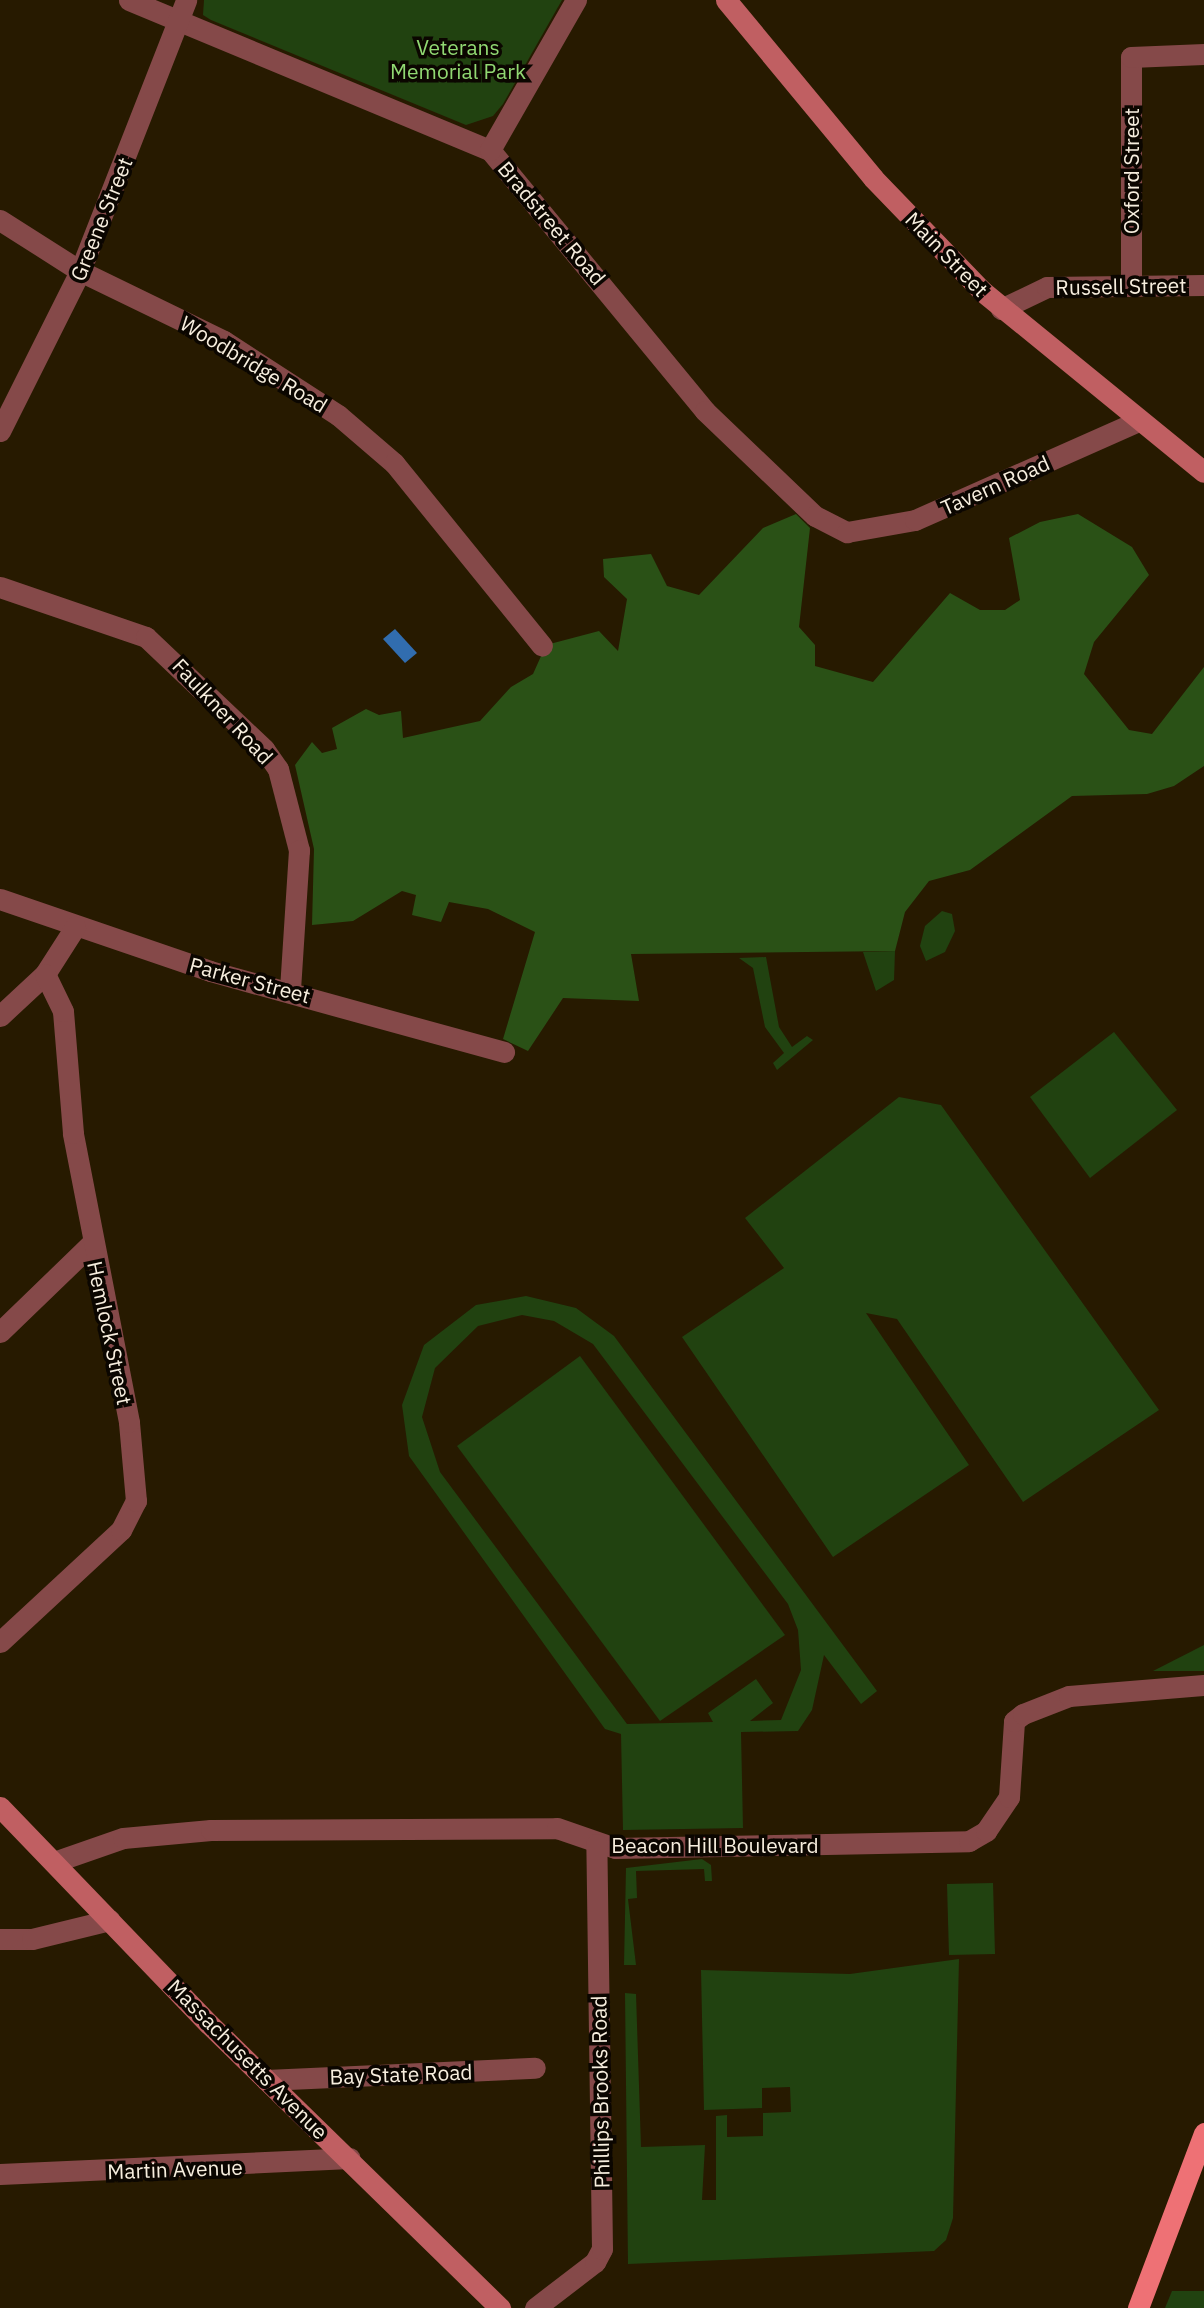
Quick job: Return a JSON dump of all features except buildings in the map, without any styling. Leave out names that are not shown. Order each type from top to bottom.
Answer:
[{"type":"main road","name":"Main Street","points":[[726,0],[873,178],[1001,309],[1204,472]]},
{"type":"main road","name":"Massachusetts Avenue","points":[[0,1807],[266,2080],[350,2158],[500,2308]]},
{"type":"main road","points":[[1138,2308],[1204,2133]]},
{"type":"street","name":"Bradstreet Road","points":[[130,0],[490,150],[705,411],[815,516],[847,532]]},
{"type":"street","name":"Greene Street","points":[[0,430],[80,271],[181,21],[186,0]]},
{"type":"street","points":[[490,150],[576,0]]},
{"type":"street","name":"Oxford Street","points":[[1131,285],[1131,57],[1204,54]]},
{"type":"street","name":"Woodbridge Road","points":[[0,220],[80,271],[224,341],[338,415],[394,463],[542,646]]},
{"type":"street","name":"Russell Street","points":[[1001,309],[1047,287],[1204,285]]},
{"type":"street","name":"Tavern Road","points":[[847,532],[915,520],[1138,421]]},
{"type":"street","name":"Faulkner Road","points":[[0,587],[146,637],[264,749],[278,769],[299,850],[290,989]]},
{"type":"street","name":"Parker Street","points":[[0,899],[75,927],[504,1052]]},
{"type":"street","points":[[0,1016],[45,974],[75,927]]},
{"type":"street","name":"Hemlock Street","points":[[0,1642],[121,1530],[136,1501],[129,1422],[90,1245],[62,1047],[63,1011],[45,974]]},
{"type":"street","points":[[0,1332],[90,1245]]},
{"type":"street","name":"Beacon Hill Boulevard","points":[[54,1863],[123,1838],[211,1830],[557,1828],[596,1844],[968,1841],[986,1830],[1009,1797],[1014,1721],[1069,1696],[1204,1685]]},
{"type":"street","name":"Phillips Brooks Road","points":[[535,2308],[595,2262],[602,2249],[596,1844]]},
{"type":"street","points":[[0,1939],[33,1939],[110,1920]]},
{"type":"street","name":"Bay State Road","points":[[266,2080],[535,2068]]},
{"type":"street","name":"Martin Avenue","points":[[0,2174],[350,2158]]},
{"type":"green space","name":"Veterans Memorial Park","points":[[204,0],[562,0],[503,104],[493,116],[466,125],[211,20],[203,15]]},
{"type":"green space","points":[[796,514],[810,528],[799,627],[815,645],[815,666],[873,682],[950,593],[980,610],[1005,610],[1020,600],[1009,538],[1040,522],[1078,514],[1132,547],[1149,575],[1094,642],[1084,674],[1129,730],[1152,734],[1204,667],[1204,766],[1174,786],[1147,794],[1072,796],[970,870],[929,881],[905,912],[895,951],[631,954],[639,1001],[563,998],[528,1051],[503,1039],[535,932],[488,909],[449,902],[441,922],[412,915],[416,895],[402,891],[353,921],[312,925],[314,849],[295,765],[312,742],[322,753],[337,749],[332,728],[366,709],[379,715],[401,711],[403,738],[480,721],[511,687],[533,674],[546,645],[599,631],[618,651],[627,599],[604,577],[603,559],[651,554],[667,586],[699,595],[763,528]]},
{"type":"green space","points":[[942,911],[952,914],[955,931],[945,952],[926,961],[920,946],[925,926]]},
{"type":"green space","points":[[895,951],[894,980],[876,991],[863,952]]},
{"type":"green space","points":[[766,957],[779,1027],[792,1047],[807,1036],[813,1040],[777,1070],[773,1063],[784,1053],[765,1027],[753,968],[739,958]]},
{"type":"green space","points":[[1114,1032],[1177,1110],[1090,1178],[1030,1097]]},
{"type":"green space","points":[[899,1097],[941,1105],[1159,1410],[1023,1502],[897,1319],[866,1313],[969,1465],[833,1557],[682,1337],[784,1268],[745,1218]]},
{"type":"green space","points":[[526,1296],[576,1308],[614,1336],[877,1691],[861,1704],[824,1655],[812,1710],[798,1731],[741,1732],[743,1828],[623,1830],[621,1734],[605,1729],[409,1456],[402,1405],[424,1345],[476,1305]],"holes":[[[522,1315],[554,1321],[593,1344],[788,1604],[798,1630],[801,1670],[781,1720],[750,1721],[773,1703],[756,1679],[708,1713],[713,1722],[627,1724],[440,1472],[422,1417],[435,1368],[478,1326]]]},
{"type":"green space","points":[[580,1356],[785,1635],[660,1721],[457,1446]]},
{"type":"green space","points":[[1204,1645],[1204,1671],[1153,1671]]},
{"type":"green space","points":[[702,1859],[711,1865],[712,1881],[705,1881],[704,1869],[636,1871],[637,1898],[628,1899],[636,1965],[624,1965],[626,1868]]},
{"type":"green space","points":[[993,1883],[995,1954],[949,1955],[947,1884]]},
{"type":"green space","points":[[959,1959],[953,2218],[946,2240],[934,2251],[628,2264],[625,1993],[636,1994],[641,2147],[705,2145],[702,2200],[716,2200],[716,2116],[727,2115],[727,2137],[763,2136],[763,2113],[791,2112],[790,2087],[762,2088],[762,2108],[704,2110],[701,1970],[850,1974]]},
{"type":"green space","points":[[1172,2291],[1204,2291],[1204,2308],[1165,2308]]},
{"type":"water","points":[[395,629],[417,653],[405,663],[383,639]]}]
